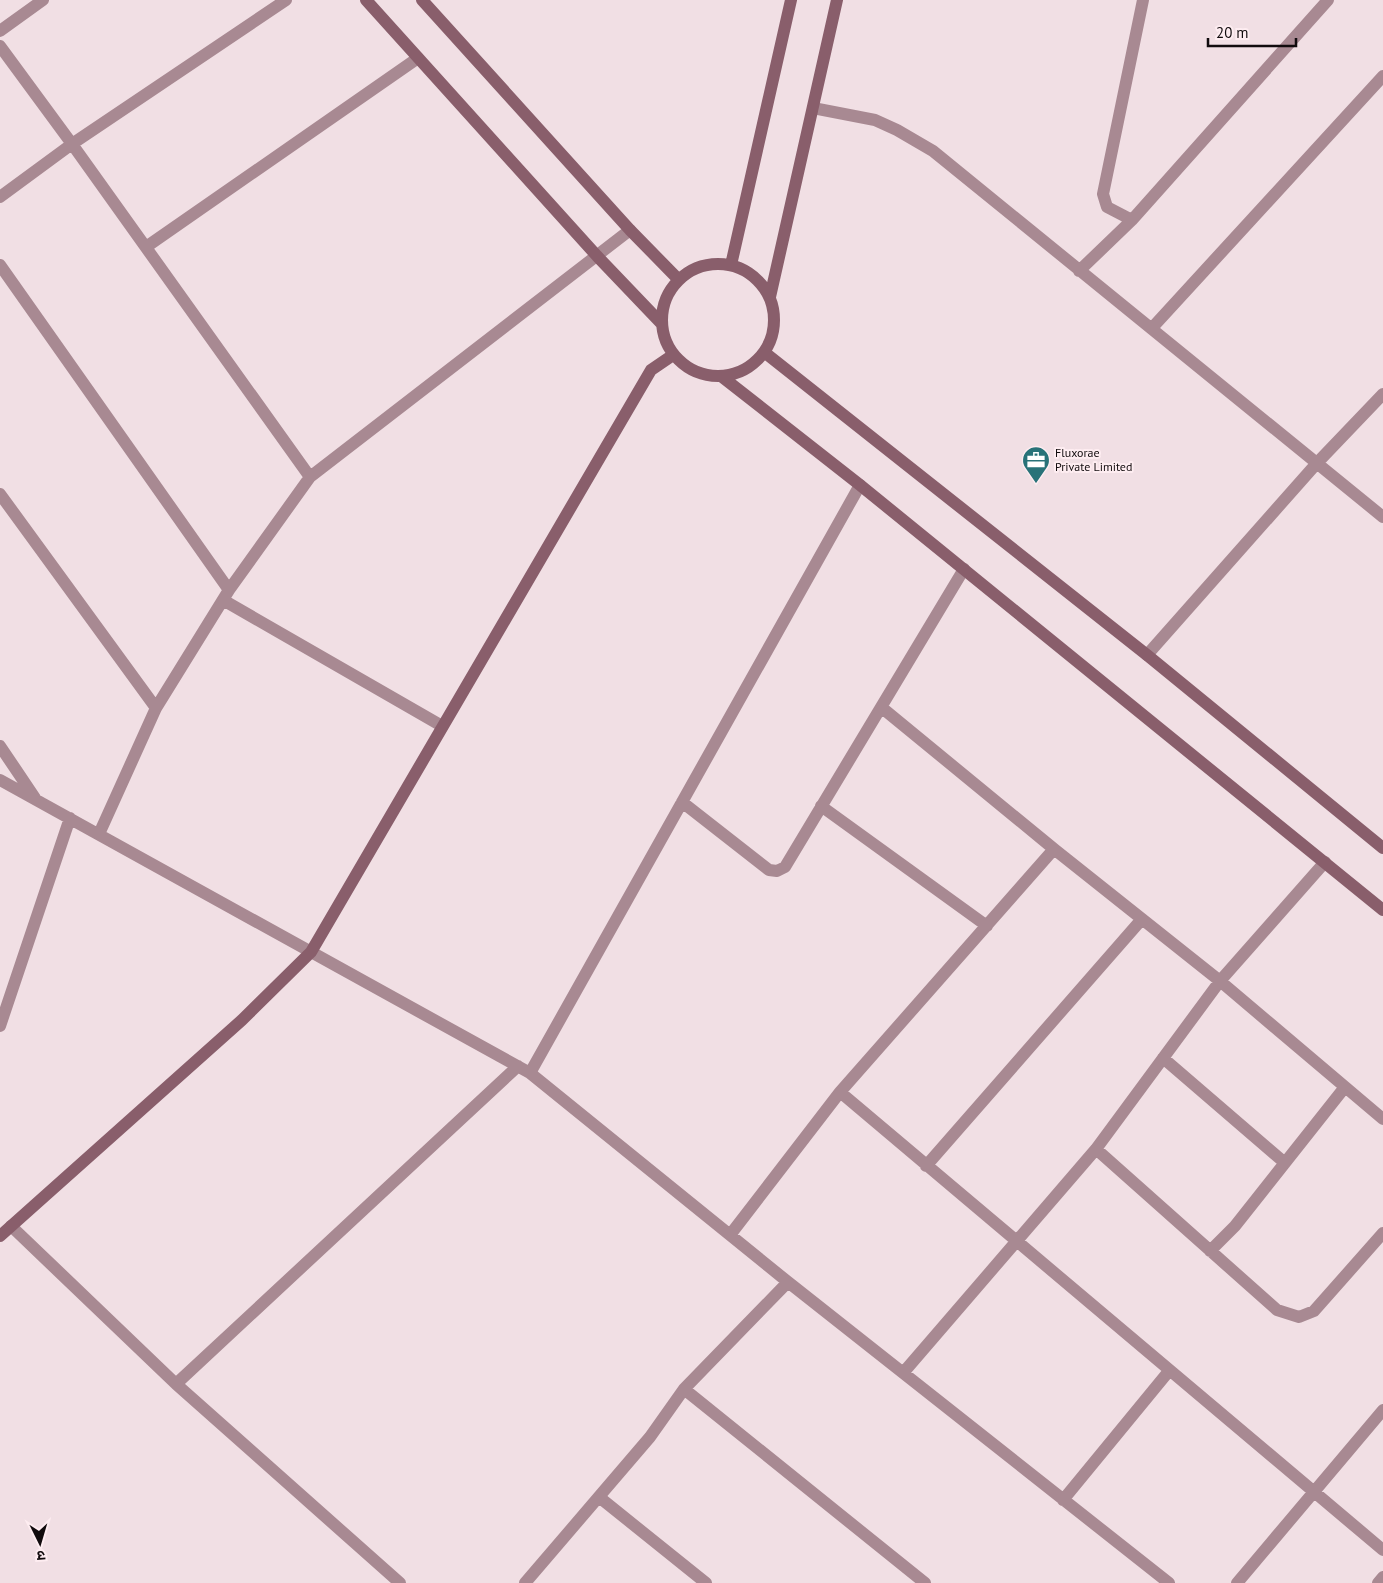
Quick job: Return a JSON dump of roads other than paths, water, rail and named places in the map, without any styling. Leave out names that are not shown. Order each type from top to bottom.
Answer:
[{"type":"street","points":[[0,31],[43,0]]},
{"type":"street","points":[[0,197],[72,144],[286,0]]},
{"type":"street","points":[[366,0],[597,256],[661,323]]},
{"type":"street","points":[[422,0],[630,230],[678,279]]},
{"type":"street","points":[[730,265],[792,0]]},
{"type":"street","points":[[770,297],[837,0]]},
{"type":"street","points":[[1132,220],[1107,207],[1102,194],[1143,0]]},
{"type":"street","points":[[1079,271],[1132,220],[1328,0]]},
{"type":"street","points":[[0,46],[310,476]]},
{"type":"street","points":[[146,247],[418,58]]},
{"type":"street","points":[[1152,328],[1383,76]]},
{"type":"street","points":[[814,108],[875,120],[897,130],[933,151],[1383,516]]},
{"type":"street","points":[[99,834],[156,708],[226,595],[310,476],[630,230]]},
{"type":"street","points":[[712,263],[730,265],[747,271],[760,282],[770,297],[774,312],[774,329],[764,352],[745,369],[721,376],[703,374],[686,367],[672,354],[664,338],[661,323],[662,308],[667,294],[678,279],[694,268],[712,263]]},
{"type":"street","points":[[0,264],[226,595],[442,726]]},
{"type":"street","points":[[764,352],[1147,655],[1383,848]]},
{"type":"street","points":[[0,1236],[242,1020],[311,952],[651,370],[672,354]]},
{"type":"street","points":[[721,376],[860,485],[1383,910]]},
{"type":"street","points":[[1147,655],[1317,463],[1383,394]]},
{"type":"street","points":[[530,1073],[860,485]]},
{"type":"street","points":[[0,494],[156,708]]},
{"type":"street","points":[[682,802],[770,870],[778,871],[785,867],[964,569]]},
{"type":"street","points":[[881,707],[1054,849],[1220,981],[1383,1120]]},
{"type":"street","points":[[0,746],[36,799]]},
{"type":"street","points":[[0,780],[530,1073],[788,1282],[1169,1583]]},
{"type":"street","points":[[821,806],[987,926]]},
{"type":"street","points":[[0,1026],[70,818]]},
{"type":"street","points":[[730,1235],[840,1092],[1054,849]]},
{"type":"street","points":[[903,1373],[1096,1149],[1220,981],[1325,862]]},
{"type":"street","points":[[926,1166],[1142,919]]},
{"type":"street","points":[[1163,1058],[1285,1163]]},
{"type":"street","points":[[176,1384],[518,1066]]},
{"type":"street","points":[[1210,1251],[1235,1226],[1345,1087]]},
{"type":"street","points":[[840,1092],[1313,1493],[1383,1550]]},
{"type":"street","points":[[1096,1149],[1277,1310],[1299,1317],[1314,1311],[1383,1233]]},
{"type":"street","points":[[11,1226],[176,1384],[400,1583]]},
{"type":"street","points":[[525,1583],[650,1436],[684,1389],[788,1282]]},
{"type":"street","points":[[1064,1500],[1169,1371]]},
{"type":"street","points":[[684,1389],[925,1583]]},
{"type":"street","points":[[1237,1583],[1383,1410]]},
{"type":"street","points":[[599,1497],[706,1583]]},
{"type":"street","points":[[1378,1583],[1383,1577]]},
{"type":"place","name":"Fluxorae Private Limited","points":[[1036,484]]}]
